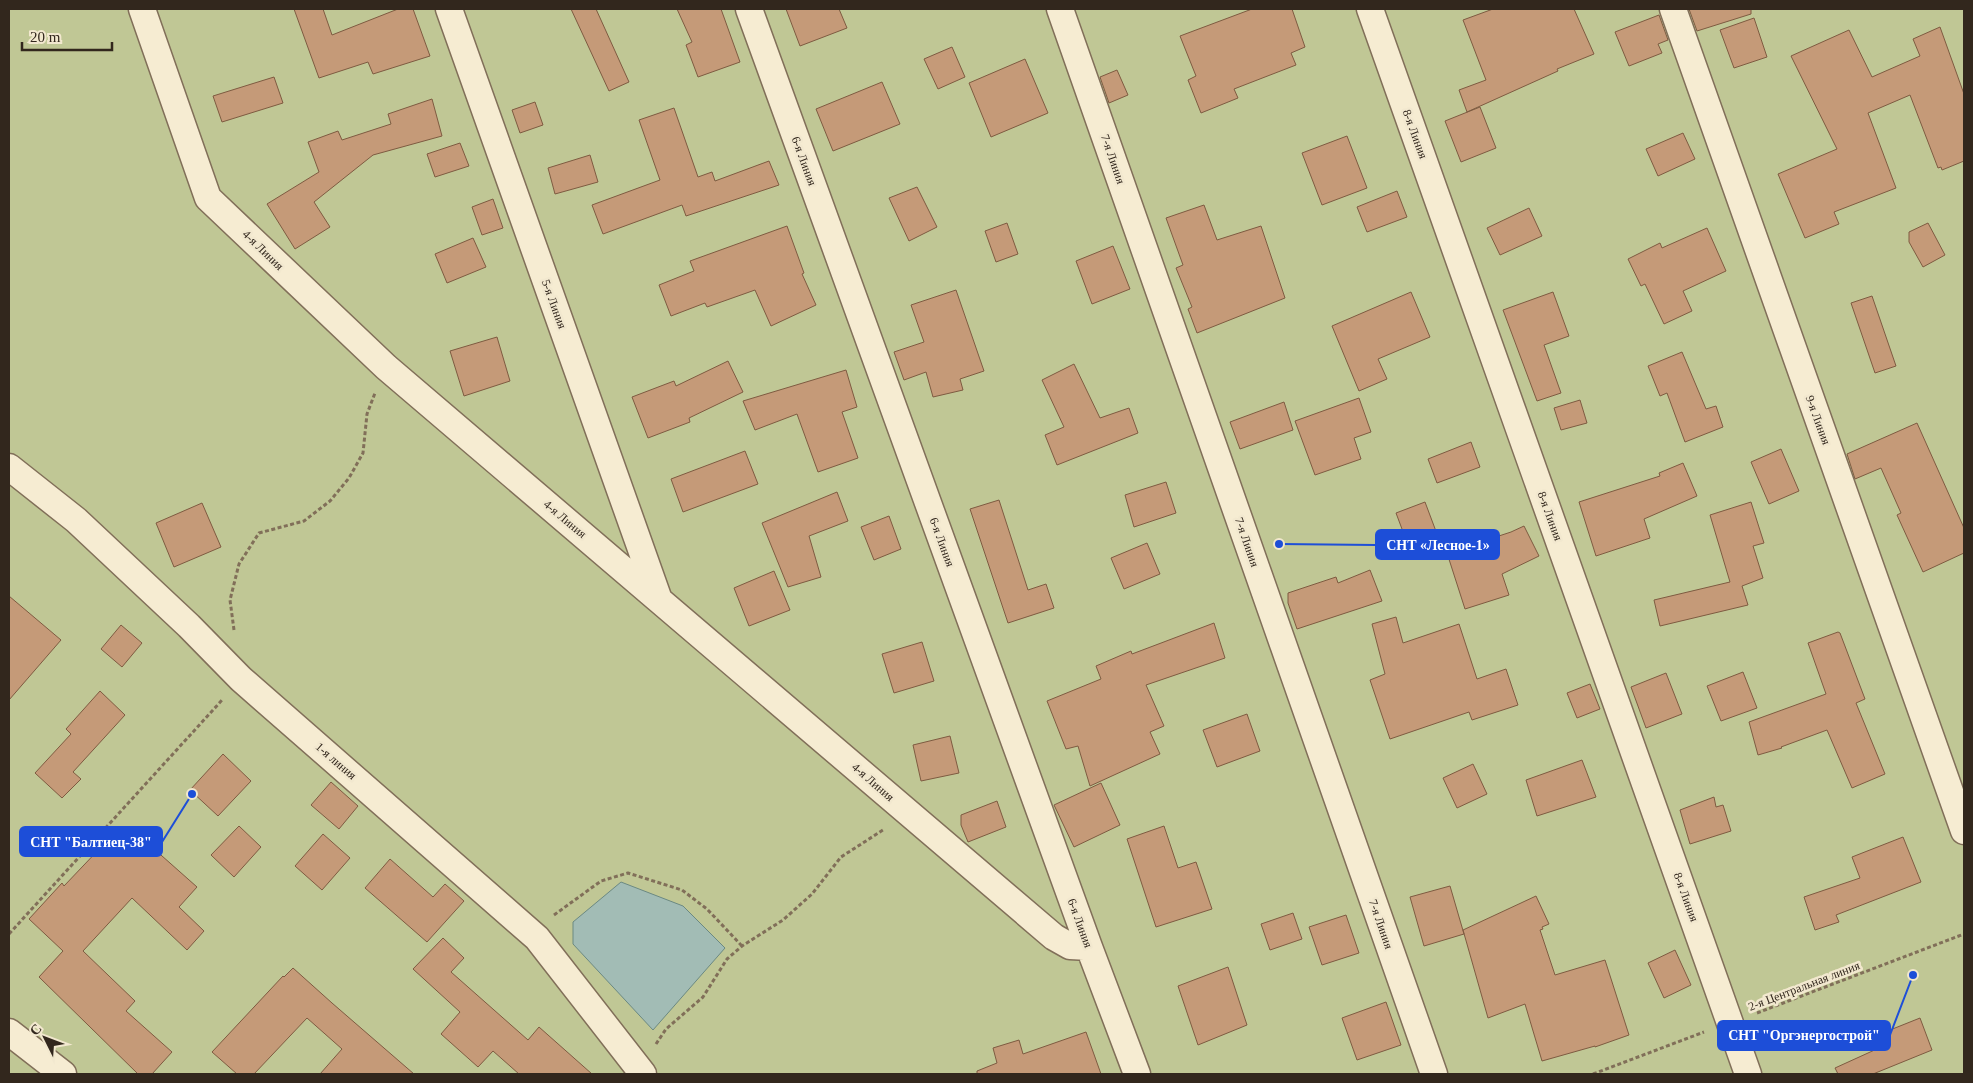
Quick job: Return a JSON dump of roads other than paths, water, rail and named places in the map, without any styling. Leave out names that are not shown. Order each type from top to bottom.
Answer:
[{"type":"street","name":"4-я Линия","points":[[142,9],[208,198],[386,367],[1054,937],[1070,946],[1089,947]]},
{"type":"street","name":"5-я Линия","points":[[449,9],[659,598]]},
{"type":"street","name":"6-я Линия","points":[[749,9],[1089,947],[1137,1074]]},
{"type":"street","name":"7-я Линия","points":[[1060,9],[1434,1074]]},
{"type":"street","name":"8-я Линия","points":[[1370,9],[1748,1074]]},
{"type":"street","name":"9-я Линия","points":[[1672,9],[1964,830]]},
{"type":"street","name":"1-я линия","points":[[9,467],[76,520],[242,679],[537,938],[642,1074]]},
{"type":"street","points":[[9,1032],[63,1074]]},
{"type":"water","points":[[621,882],[683,906],[725,948],[653,1030],[573,944],[573,922]]},
{"type":"place","name":"СНТ «Лесное-1»","points":[[1279,544]]},
{"type":"place","name":"СНТ \"Балтиец-38\"","points":[[192,794]]},
{"type":"place","name":"СНТ \"Оргэнергострой\"","points":[[1913,975]]}]
